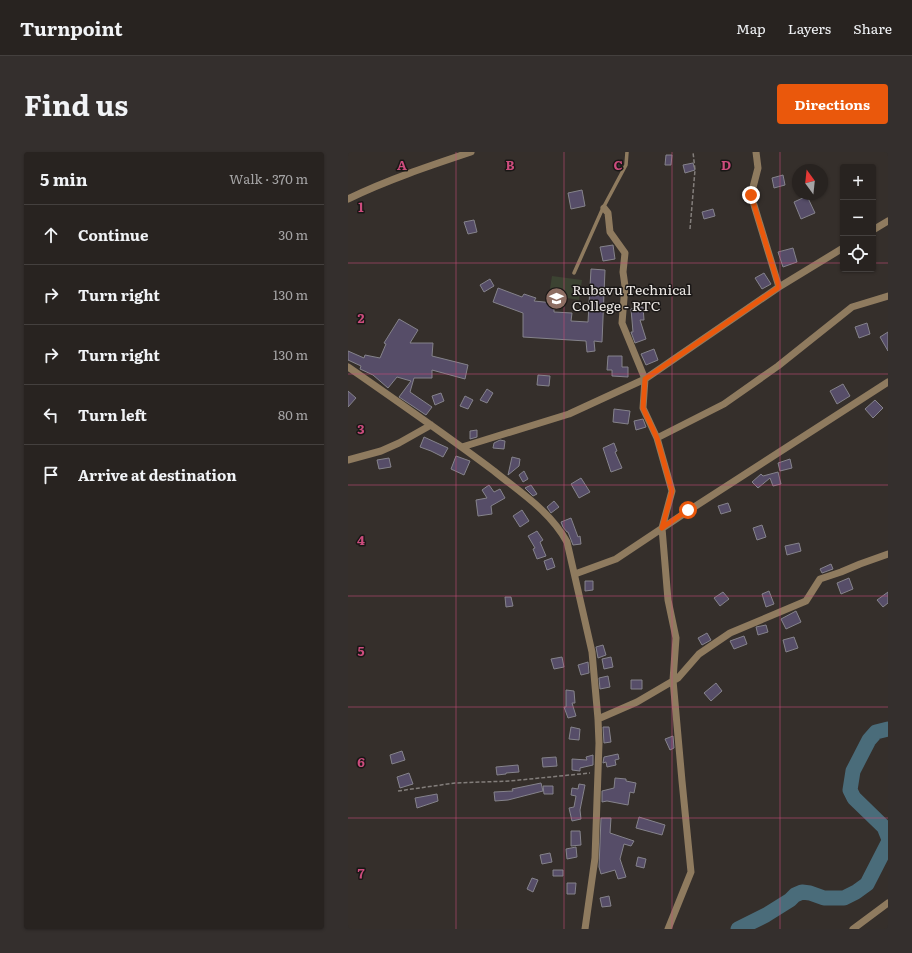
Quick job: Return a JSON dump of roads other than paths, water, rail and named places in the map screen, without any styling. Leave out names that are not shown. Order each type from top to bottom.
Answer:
[{"type":"street","points":[[348,199],[403,175],[471,152]]},
{"type":"street","points":[[756,152],[758,168],[751,195],[779,287]]},
{"type":"street","points":[[604,208],[608,213],[610,232],[625,253],[623,272],[625,286],[622,323],[645,379],[643,408],[657,438],[672,491],[662,528],[668,600],[676,638],[674,680],[691,872],[668,929]]},
{"type":"street","points":[[876,228],[888,221]]},
{"type":"street","points":[[462,447],[569,414],[645,379],[779,287],[840,250]]},
{"type":"street","points":[[657,438],[724,404],[778,366],[852,307],[888,296]]},
{"type":"street","points":[[348,367],[462,447],[540,507],[552,519],[567,542],[592,652],[598,719],[595,858],[585,929]]},
{"type":"street","points":[[575,574],[616,559],[888,382]]},
{"type":"street","points":[[348,460],[381,451],[399,443],[431,425]]},
{"type":"street","points":[[598,719],[637,702],[678,678],[699,654],[730,633],[806,601],[820,579],[888,554]]},
{"type":"street","points":[[853,929],[888,902]]},
{"type":"lane","points":[[574,273],[626,165],[627,152]]},
{"type":"waterway","points":[[888,729],[876,732],[869,740],[853,771],[850,790],[854,798],[884,827],[888,837]]},
{"type":"waterway","points":[[738,929],[766,915],[790,900],[795,895],[802,892],[824,898],[844,898],[856,892],[867,884],[888,843]]},
{"type":"place","name":"Rubavu Technical College - RTC","points":[[556,298]]}]
